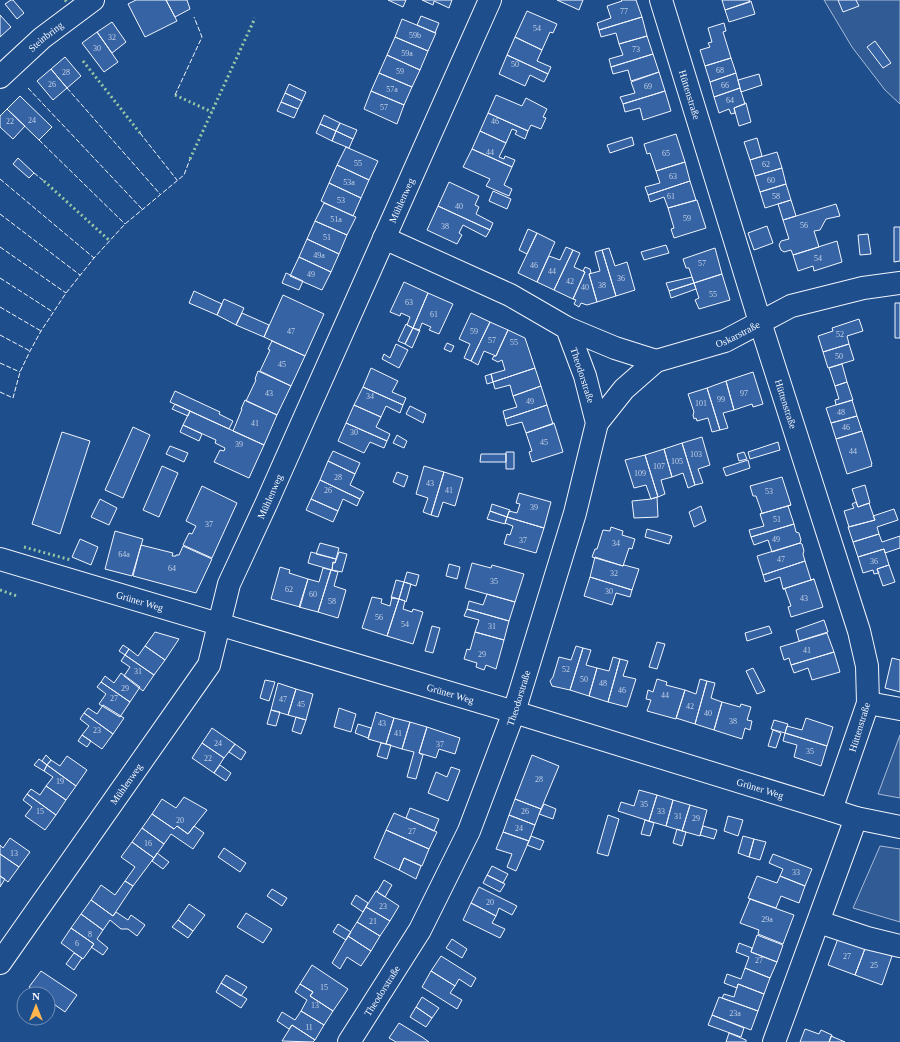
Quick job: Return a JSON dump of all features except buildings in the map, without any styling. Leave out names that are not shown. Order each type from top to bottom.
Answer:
[{"type":"street","name":"Steinbring","points":[[0,77],[42,38],[93,0]]},
{"type":"street","name":"Mühlenweg","points":[[0,963],[209,665],[229,584],[267,502],[490,0]]},
{"type":"street","name":"Hüttenstraße","points":[[661,0],[760,322],[859,631],[867,666],[868,703],[831,810]]},
{"type":"street","name":"Theodorstraße","points":[[384,238],[510,295],[567,328],[615,348],[656,361]]},
{"type":"street","name":"Oskarstraße","points":[[597,423],[624,389],[656,361],[725,341],[791,306],[863,288],[900,283]]},
{"type":"street","name":"Theodorstraße","points":[[349,1042],[420,930],[469,830],[514,712],[575,513],[597,423],[585,376],[567,328]]},
{"type":"street","name":"Grüner Weg","points":[[0,559],[514,712],[856,818],[900,827]]},
{"type":"street","points":[[868,703],[900,709]]},
{"type":"street","points":[[774,1042],[856,818]]},
{"type":"street","points":[[819,922],[867,938],[900,946]]},
{"type":"shaded area","points":[[824,0],[900,0],[900,104],[885,90],[852,47]]},
{"type":"shaded area","points":[[900,735],[900,798],[878,794]]},
{"type":"shaded area","points":[[880,846],[900,849],[900,922],[853,908]]},
{"type":"hedge","points":[[65,0],[68,3]]},
{"type":"hedge","points":[[190,159],[255,18]]},
{"type":"hedge","points":[[83,61],[140,133]]},
{"type":"hedge","points":[[175,95],[212,112]]},
{"type":"hedge","points":[[44,181],[110,241]]},
{"type":"hedge","points":[[24,547],[71,560]]},
{"type":"hedge","points":[[0,590],[17,596]]},
{"type":"fence","points":[[175,95],[202,37],[194,17]]},
{"type":"fence","points":[[28,88],[142,209]]},
{"type":"fence","points":[[67,88],[160,194]]},
{"type":"fence","points":[[140,133],[177,180]]},
{"type":"fence","points":[[39,140],[125,224]]},
{"type":"fence","points":[[0,392],[13,398],[20,372],[30,351],[41,331],[66,293],[94,258],[125,224],[184,175],[190,159]]},
{"type":"fence","points":[[34,173],[44,181]]},
{"type":"fence","points":[[0,179],[94,258]]},
{"type":"fence","points":[[0,214],[80,275]]},
{"type":"fence","points":[[0,247],[66,293]]},
{"type":"fence","points":[[0,278],[53,312]]},
{"type":"fence","points":[[0,307],[41,331]]},
{"type":"fence","points":[[0,335],[30,351]]},
{"type":"fence","points":[[0,363],[20,372]]}]
